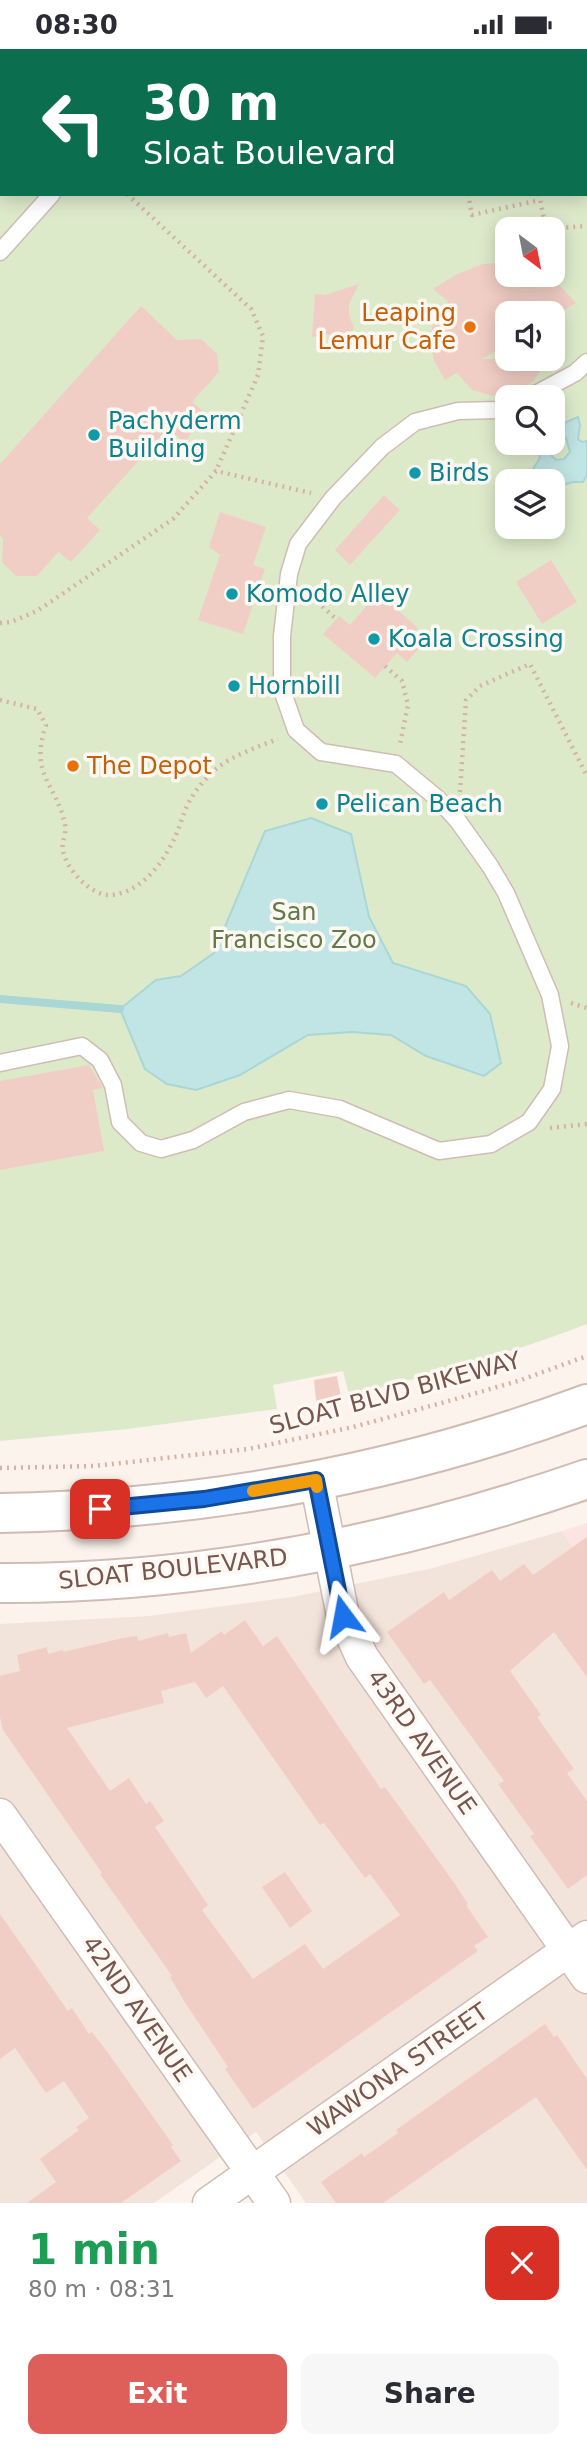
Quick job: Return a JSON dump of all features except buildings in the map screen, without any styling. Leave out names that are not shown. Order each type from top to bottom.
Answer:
[{"type":"street","points":[[0,1513],[85,1511],[176,1503],[316,1480],[451,1449],[587,1404]]},
{"type":"street","name":"SLOAT BOULEVARD","points":[[0,1583],[67,1582],[247,1564],[329,1549],[459,1519],[587,1479]]},
{"type":"street","name":"43RD AVENUE","points":[[316,1480],[343,1616],[362,1657],[578,1943],[587,1977]]},
{"type":"street","name":"42ND AVENUE","points":[[0,1815],[274,2203]]},
{"type":"street","name":"WAWONA STREET","points":[[209,2203],[578,1943]]},
{"type":"lane","points":[[0,251],[50,196]]},
{"type":"lane","points":[[552,385],[575,373],[587,362]]},
{"type":"lane","points":[[0,1063],[82,1046],[100,1060],[113,1086],[120,1122],[141,1143],[162,1149],[193,1140],[244,1112],[289,1100],[340,1109],[439,1151],[491,1144],[529,1122],[552,1089],[559,1046],[550,995],[506,893],[458,821],[438,799],[397,764],[321,752],[296,730],[282,690],[282,636],[289,574],[298,544],[333,498],[382,447],[415,422],[458,411],[495,410]]},
{"type":"path","points":[[0,623],[11,622],[37,611],[173,519],[216,471],[258,375],[263,335],[251,309],[129,196]]},
{"type":"path","points":[[468,196],[472,215],[540,197],[547,229],[587,226]]},
{"type":"path","points":[[216,471],[333,498]]},
{"type":"path","points":[[289,574],[336,619]]},
{"type":"path","points":[[458,821],[466,700],[480,686],[530,664],[587,776]]},
{"type":"path","points":[[386,666],[402,681],[408,705],[397,764]]},
{"type":"path","points":[[0,700],[37,709],[46,725],[40,744],[43,775],[55,796],[66,828],[62,850],[71,871],[89,887],[108,896],[132,890],[156,868],[175,838],[192,797],[216,769],[248,751],[296,730]]},
{"type":"path","points":[[529,1122],[554,1129],[587,1124]]},
{"type":"path","name":"SLOAT BLVD BIKEWAY","points":[[0,1468],[93,1467],[248,1449],[352,1427],[438,1404],[518,1381],[587,1356]]},
{"type":"shaded area","points":[[587,1523],[587,1566],[562,1531]]},
{"type":"shaded area","points":[[562,1531],[587,1567],[587,2203],[306,2203],[256,2132],[154,2203],[0,2203],[0,1624],[149,1616],[292,1597],[433,1568]]},
{"type":"green space","name":"San Francisco Zoo","points":[[0,196],[587,196],[587,1324],[469,1364],[349,1395],[343,1371],[273,1385],[277,1409],[128,1429],[0,1441]]},
{"type":"water","points":[[578,417],[578,439],[587,441],[587,475],[583,482],[565,484],[565,469],[533,469],[539,455],[551,455],[556,460],[564,459],[570,452],[565,438],[565,423]]},
{"type":"water","points":[[311,818],[351,834],[369,917],[393,963],[466,986],[490,1014],[501,1063],[484,1076],[426,1056],[391,1035],[352,1032],[308,1035],[240,1075],[196,1090],[167,1084],[145,1069],[120,1009],[156,980],[181,976],[214,953],[265,831]]},
{"type":"waterway","points":[[0,999],[120,1009]]},
{"type":"slow traffic","points":[[253,1491],[316,1480],[317,1487]]},
{"type":"place","name":"Leaping Lemur Cafe","points":[[470,327]]},
{"type":"place","name":"Pachyderm Building","points":[[94,435]]},
{"type":"place","name":"Birds","points":[[415,473]]},
{"type":"place","name":"Komodo Alley","points":[[232,594]]},
{"type":"place","name":"Koala Crossing","points":[[374,639]]},
{"type":"place","name":"Hornbill","points":[[234,686]]},
{"type":"place","name":"The Depot","points":[[73,766]]},
{"type":"place","name":"Pelican Beach","points":[[322,804]]},
{"type":"route","points":[[100,1509],[176,1503],[316,1480],[343,1616]]}]
